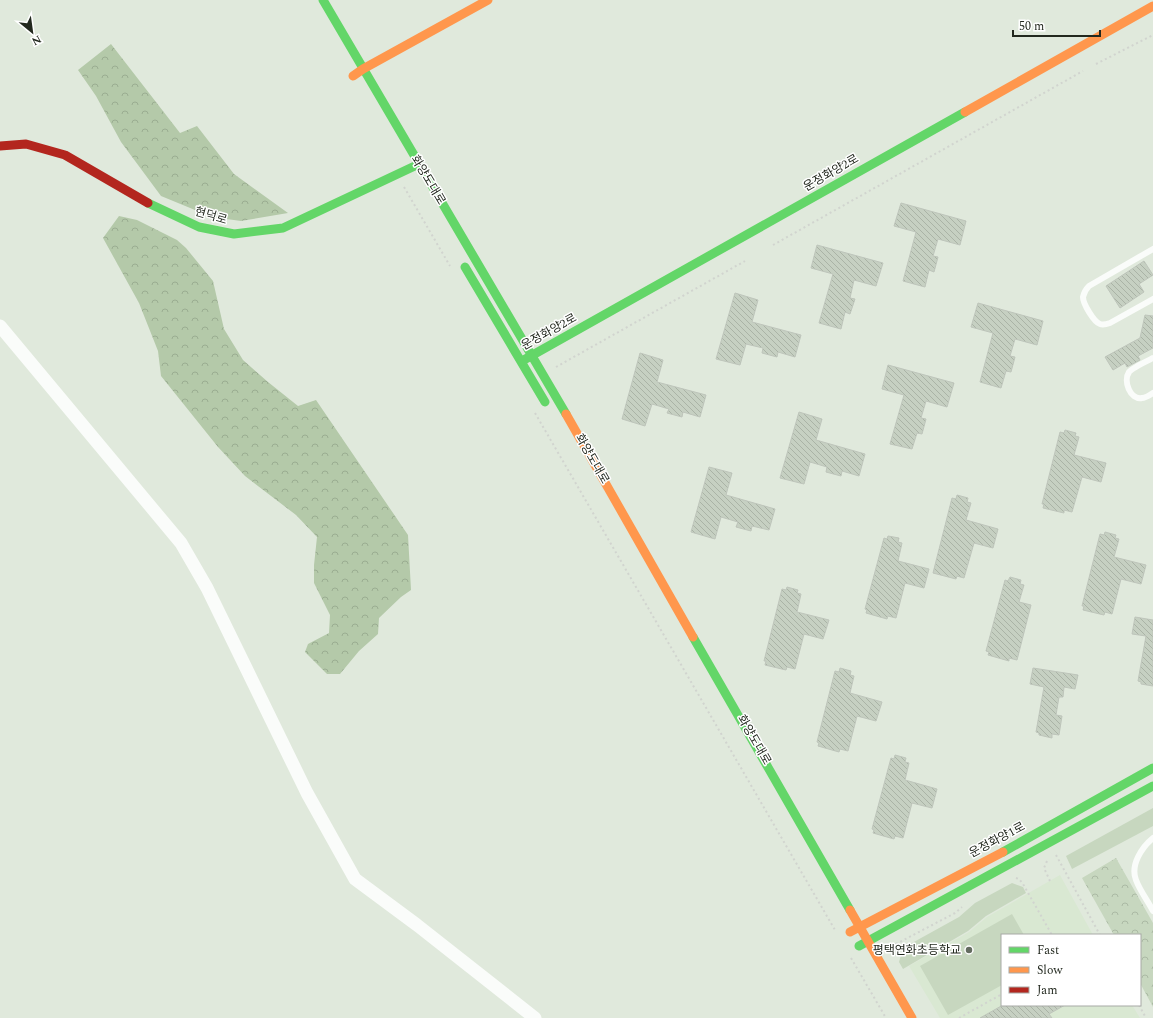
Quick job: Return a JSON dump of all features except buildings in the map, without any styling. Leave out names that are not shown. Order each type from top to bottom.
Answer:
[{"type":"street","name":"화양도대로","points":[[323,0],[355,61],[363,69],[532,355],[542,364],[859,926],[863,947]]},
{"type":"street","points":[[363,69],[488,0]]},
{"type":"street","name":"운정화양2로","points":[[521,361],[1153,6]]},
{"type":"street","name":"화양도대로","points":[[355,61],[355,80],[363,69]]},
{"type":"street","name":"현덕로","points":[[0,146],[26,144],[65,155],[157,208],[199,227],[234,234],[283,228],[419,164]]},
{"type":"street","points":[[748,245],[782,226]]},
{"type":"street","points":[[460,258],[551,413]]},
{"type":"street","points":[[0,326],[181,543],[207,588],[306,794],[355,879],[417,925],[535,1018]]},
{"type":"street","name":"운정화양2로","points":[[527,372],[542,364]]},
{"type":"street","name":"운정화양1로","points":[[863,947],[848,928],[859,926],[1017,844],[1153,768]]},
{"type":"street","points":[[912,1018],[863,947],[1153,786]]},
{"type":"lane","points":[[1153,250],[1089,286],[1083,296],[1084,302],[1094,320],[1099,324],[1110,323],[1153,299]]},
{"type":"lane","points":[[1153,358],[1129,371],[1127,377],[1127,385],[1132,394],[1136,397],[1141,399],[1153,393]]},
{"type":"lane","points":[[1153,838],[1146,843],[1139,855],[1134,869],[1136,879],[1153,911]]},
{"type":"path","points":[[1096,64],[1153,34]]},
{"type":"path","points":[[773,244],[1083,71]]},
{"type":"path","points":[[404,186],[452,268]]},
{"type":"path","points":[[552,369],[745,260]]},
{"type":"path","points":[[535,413],[838,936]]},
{"type":"path","points":[[1056,855],[1099,934]]},
{"type":"path","points":[[1049,858],[1044,868],[1050,881]]},
{"type":"path","points":[[1011,877],[1019,879],[1023,884],[1051,934]]},
{"type":"path","points":[[850,956],[886,1018]]},
{"type":"path","points":[[959,1018],[1001,995]]},
{"type":"path","points":[[1140,1006],[1146,1018]]},
{"type":"shaded area","name":"평택연화초등학교","points":[[1060,875],[1092,934],[1001,934],[1001,1006],[1133,1006],[1140,1018],[940,1018],[909,966],[969,932],[987,917]]},
{"type":"green space","points":[[111,44],[180,133],[197,126],[234,174],[288,213],[241,221],[212,217],[161,196],[121,142],[96,96],[78,70]]},
{"type":"green space","points":[[119,216],[137,220],[177,240],[186,248],[213,281],[224,329],[243,360],[298,406],[316,400],[408,535],[411,590],[401,597],[379,618],[378,634],[359,651],[340,674],[327,674],[305,652],[308,644],[329,633],[330,615],[314,583],[317,537],[296,515],[245,476],[218,447],[161,376],[158,351],[139,303],[103,238]]},
{"type":"green space","points":[[1153,808],[1153,826],[1072,869],[1066,856]]},
{"type":"green space","points":[[1116,858],[1153,923],[1153,1007],[1141,985],[1141,934],[1113,934],[1082,878]]},
{"type":"green space","points":[[1012,883],[1023,887],[1026,893],[986,916],[968,931],[903,969],[899,962],[903,948],[959,917],[975,903]]},
{"type":"green space","points":[[1012,914],[1023,934],[1001,934],[1001,986],[948,1015],[920,966]]},
{"type":"traffic: fast","points":[[323,0],[566,414]]},
{"type":"traffic: fast","points":[[522,361],[965,112]]},
{"type":"traffic: fast","points":[[148,203],[199,227],[234,234],[283,228],[419,164]]},
{"type":"traffic: fast","points":[[465,267],[545,402]]},
{"type":"traffic: fast","points":[[693,637],[850,910]]},
{"type":"traffic: fast","points":[[1003,852],[1153,768]]},
{"type":"traffic: fast","points":[[859,946],[1153,786]]},
{"type":"traffic: slow","points":[[353,76],[488,0]]},
{"type":"traffic: slow","points":[[965,112],[1153,6]]},
{"type":"traffic: slow","points":[[566,414],[693,637]]},
{"type":"traffic: slow","points":[[850,932],[1003,852]]},
{"type":"traffic: slow","points":[[850,910],[912,1018]]},
{"type":"traffic: jam","points":[[0,146],[26,144],[65,155],[148,203]]},
{"type":"place","name":"평택연화초등학교","points":[[969,950]]}]
